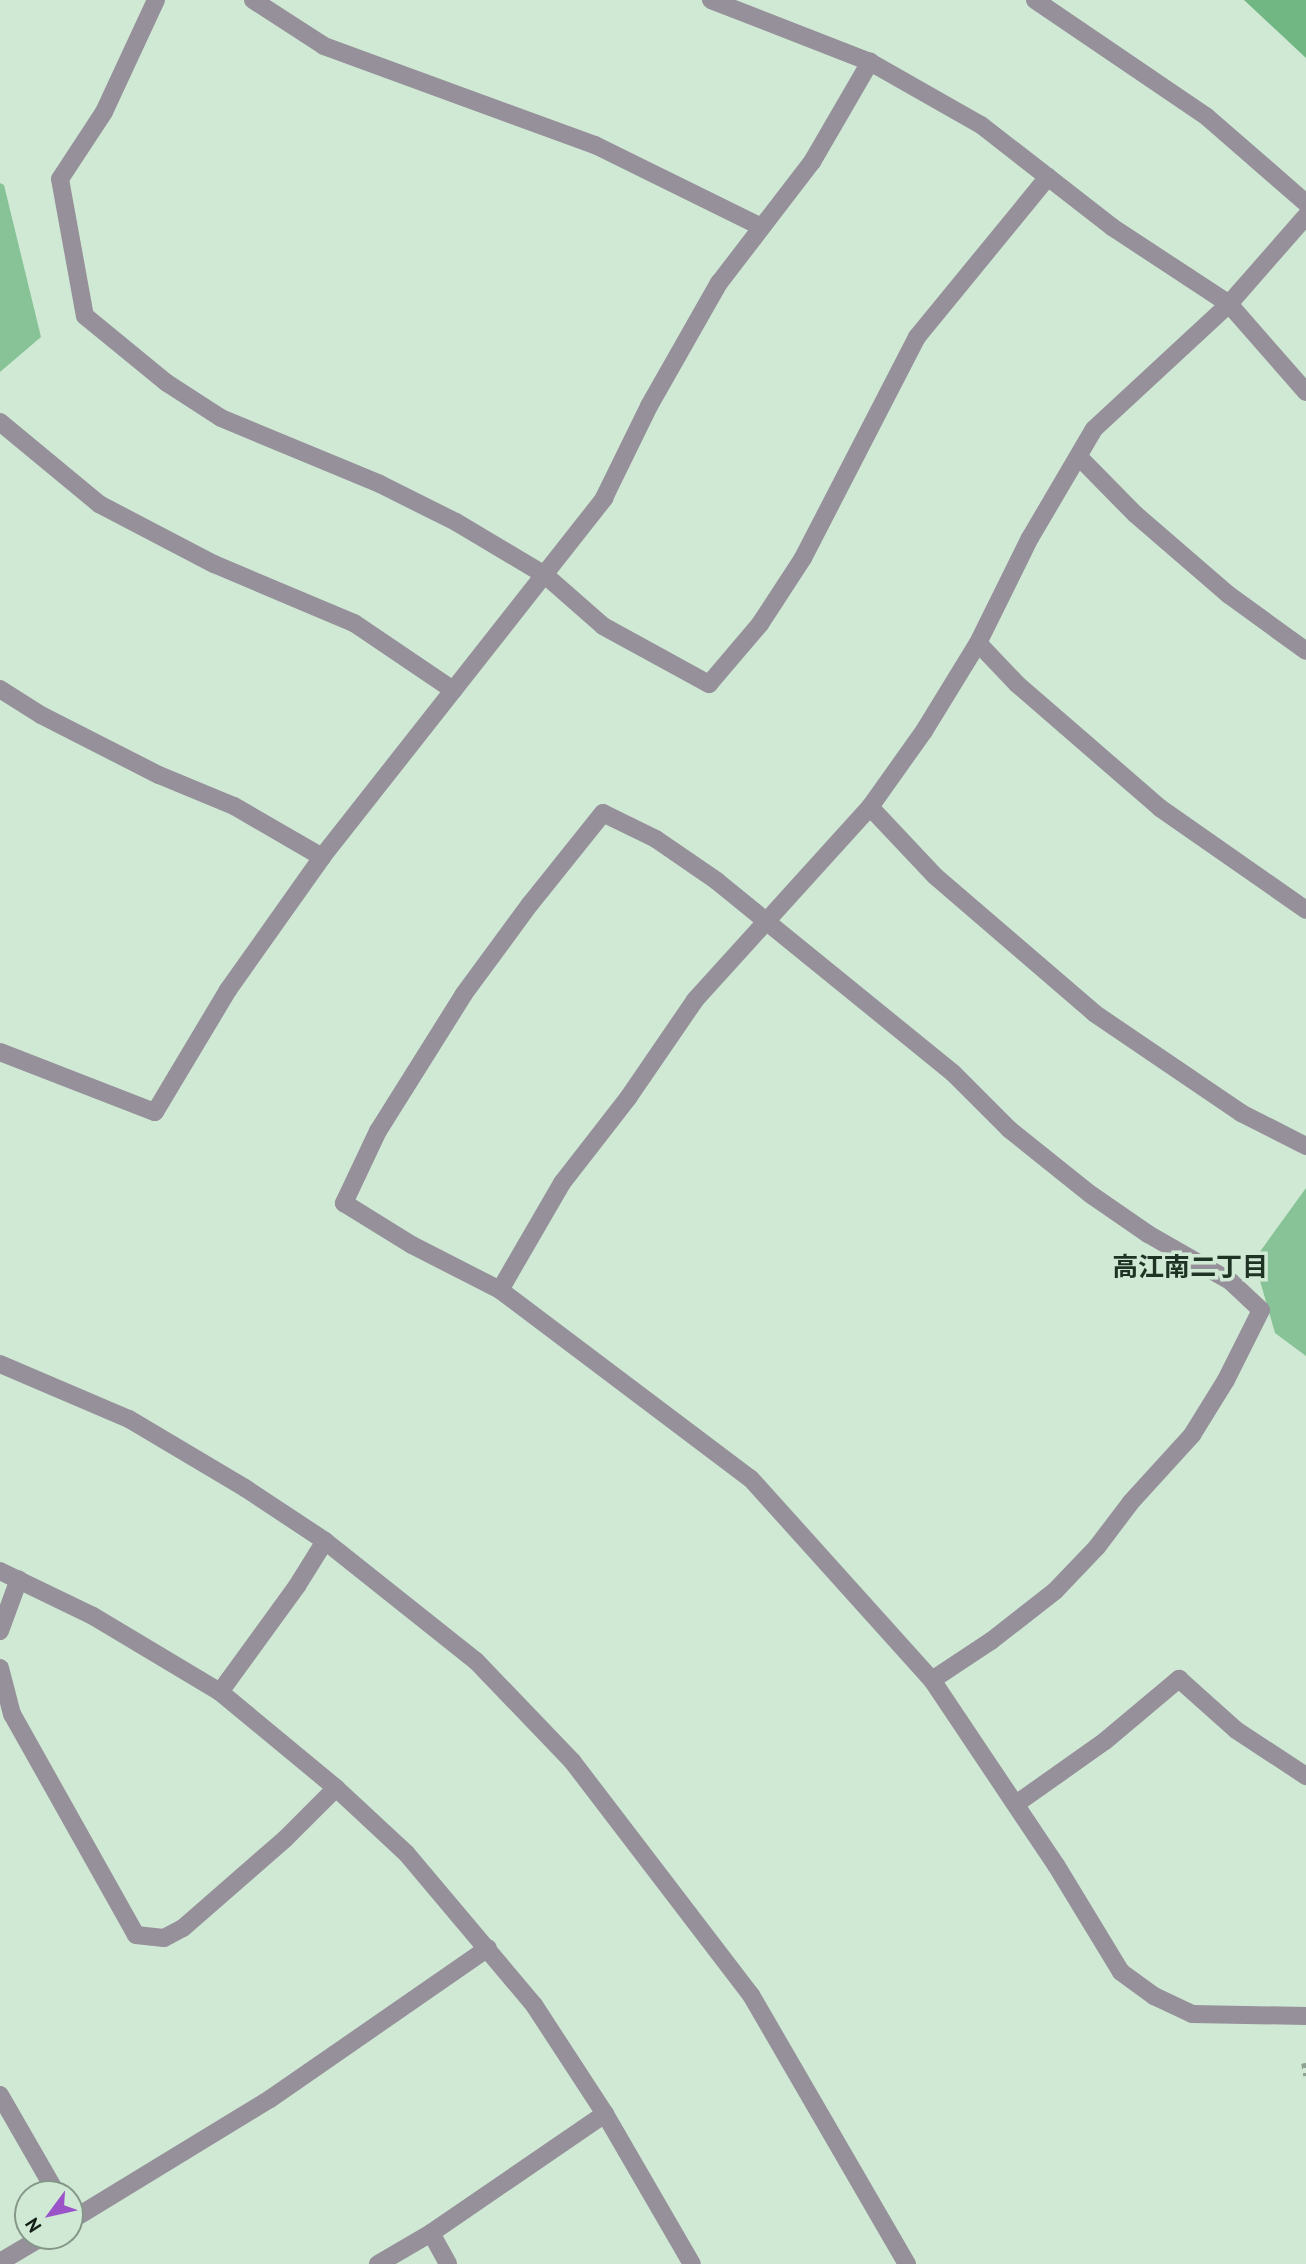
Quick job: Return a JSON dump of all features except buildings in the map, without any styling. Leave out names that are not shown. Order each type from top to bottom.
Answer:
[{"type":"street","points":[[156,0],[104,113],[60,179],[85,316],[167,383],[221,418],[380,484],[456,522],[545,575],[603,626],[709,684],[760,624],[803,558],[917,337],[1048,177]]},
{"type":"street","points":[[253,0],[324,46],[596,145],[762,227]]},
{"type":"street","points":[[711,0],[870,62],[981,125],[1112,227],[1230,304],[1306,391]]},
{"type":"street","points":[[1035,0],[1207,117],[1306,203]]},
{"type":"street","points":[[0,1052],[155,1112],[228,990],[322,857],[604,498],[687,337],[719,283],[812,162],[870,62]]},
{"type":"street","points":[[500,1290],[562,1183],[628,1098],[695,1000],[870,807],[923,731],[978,643],[1030,538],[1094,429],[1230,304],[1306,216]]},
{"type":"street","points":[[0,422],[99,504],[214,564],[354,623],[453,690]]},
{"type":"street","points":[[1079,457],[1135,514],[1218,586],[1306,651]]},
{"type":"street","points":[[978,643],[1017,684],[1160,808],[1306,910]]},
{"type":"street","points":[[0,689],[41,715],[159,775],[234,806],[322,857]]},
{"type":"street","points":[[870,807],[935,876],[1094,1013],[1241,1113],[1306,1146]]},
{"type":"street","points":[[932,1680],[991,1641],[1055,1591],[1097,1547],[1131,1502],[1192,1435],[1226,1380],[1261,1310],[1230,1281],[1148,1234],[1090,1194],[1009,1129],[953,1073],[718,881],[656,839],[603,813],[530,904],[464,994],[378,1131],[344,1203],[412,1245],[500,1290],[751,1479],[932,1680],[1016,1804],[1121,1972],[1154,1996],[1192,2014],[1306,2016]]},
{"type":"street","points":[[0,1364],[129,1419],[245,1488],[325,1541],[476,1661],[572,1761],[751,1995],[907,2264]]},
{"type":"street","points":[[220,1692],[297,1586],[325,1541]]},
{"type":"street","points":[[0,1571],[93,1616],[220,1692],[336,1788],[406,1853],[534,2005],[605,2114],[692,2264]]},
{"type":"street","points":[[0,1630],[19,1579]]},
{"type":"street","points":[[0,1668],[12,1714],[136,1936],[164,1938],[183,1928],[285,1839],[336,1788]]},
{"type":"street","points":[[1016,1804],[1105,1741],[1179,1679],[1236,1730],[1306,1776]]},
{"type":"street","points":[[84,2211],[270,2099],[488,1948]]},
{"type":"street","points":[[0,2095],[49,2180]]},
{"type":"street","points":[[378,2264],[431,2233],[605,2114]]},
{"type":"street","points":[[431,2233],[448,2264]]},
{"type":"street","points":[[0,2262],[20,2250]]},
{"type":"path","points":[[1304,2063],[1306,2076]]},
{"type":"green space","points":[[1244,0],[1306,0],[1306,58]]},
{"type":"green space","points":[[0,183],[4,185],[41,337],[0,372]]},
{"type":"green space","points":[[1306,1188],[1306,1356],[1275,1333],[1254,1260]]},
{"type":"district","name":"高江南二丁目","points":[[1190,1267]]}]
